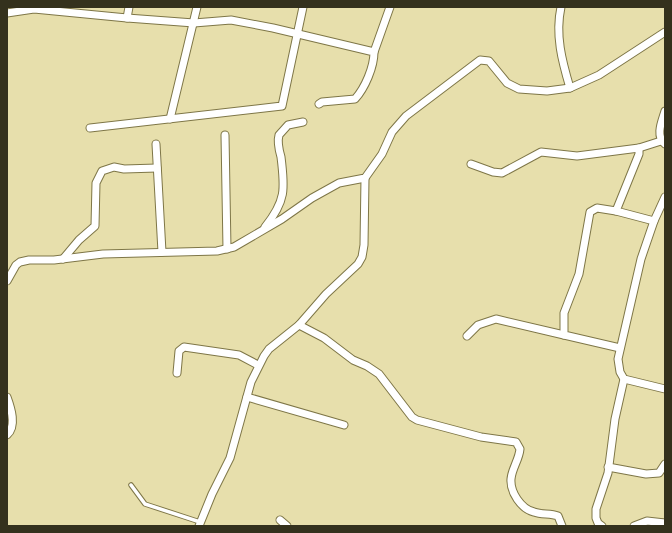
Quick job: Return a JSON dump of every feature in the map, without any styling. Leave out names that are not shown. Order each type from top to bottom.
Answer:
[{"type":"street","points":[[127,18],[129,7]]},
{"type":"street","points":[[170,119],[197,7]]},
{"type":"street","points":[[90,128],[282,106],[303,7]]},
{"type":"street","points":[[319,104],[322,102],[355,99],[361,92],[374,58],[374,52],[390,7]]},
{"type":"street","points":[[561,7],[558,33],[560,52],[570,88]]},
{"type":"street","points":[[7,13],[34,9],[61,9],[127,18],[194,23],[231,20],[273,28],[374,52]]},
{"type":"street","points":[[199,524],[230,458],[247,397],[258,365],[268,349],[299,325],[326,294],[358,264],[362,257],[364,245],[365,178],[382,154],[392,132],[406,116],[480,60],[489,61],[507,83],[519,89],[547,91],[570,88],[599,75],[665,32]]},
{"type":"street","points":[[471,164],[493,172],[502,173],[534,154],[541,152],[573,156],[639,148],[663,142],[659,135],[665,111]]},
{"type":"street","points":[[262,230],[279,207],[283,198],[284,186],[279,135],[288,125],[303,122]]},
{"type":"street","points":[[225,135],[227,249]]},
{"type":"street","points":[[156,144],[162,252]]},
{"type":"street","points":[[616,211],[639,154],[639,148]]},
{"type":"street","points":[[63,259],[79,240],[95,226],[96,183],[102,171],[114,167],[124,169],[157,168]]},
{"type":"street","points":[[7,281],[12,270],[20,262],[29,260],[63,259],[103,254],[227,249],[282,219],[312,198],[339,183],[365,178]]},
{"type":"street","points":[[599,525],[596,509],[606,479],[614,419],[624,379],[618,364],[620,348],[641,259],[654,220],[665,197]]},
{"type":"street","points":[[564,335],[564,313],[579,274],[590,212],[597,208],[654,220]]},
{"type":"street","points":[[467,336],[478,326],[496,319],[620,348]]},
{"type":"street","points":[[299,325],[324,338],[353,360],[367,366],[379,374],[412,417],[417,420],[475,435],[516,442],[520,449],[518,461],[511,480],[518,500],[525,508],[533,512],[558,516],[562,526]]},
{"type":"street","points":[[177,373],[178,351],[184,347],[239,355],[258,365]]},
{"type":"street","points":[[624,379],[665,389]]},
{"type":"street","points":[[7,397],[14,414],[10,433],[7,435]]},
{"type":"street","points":[[247,397],[344,425]]},
{"type":"street","points":[[608,467],[652,474],[659,473],[665,464]]},
{"type":"street","points":[[280,520],[287,526]]},
{"type":"street","points":[[634,526],[646,521],[665,523]]},
{"type":"lane","points":[[131,485],[145,504],[199,524]]}]
